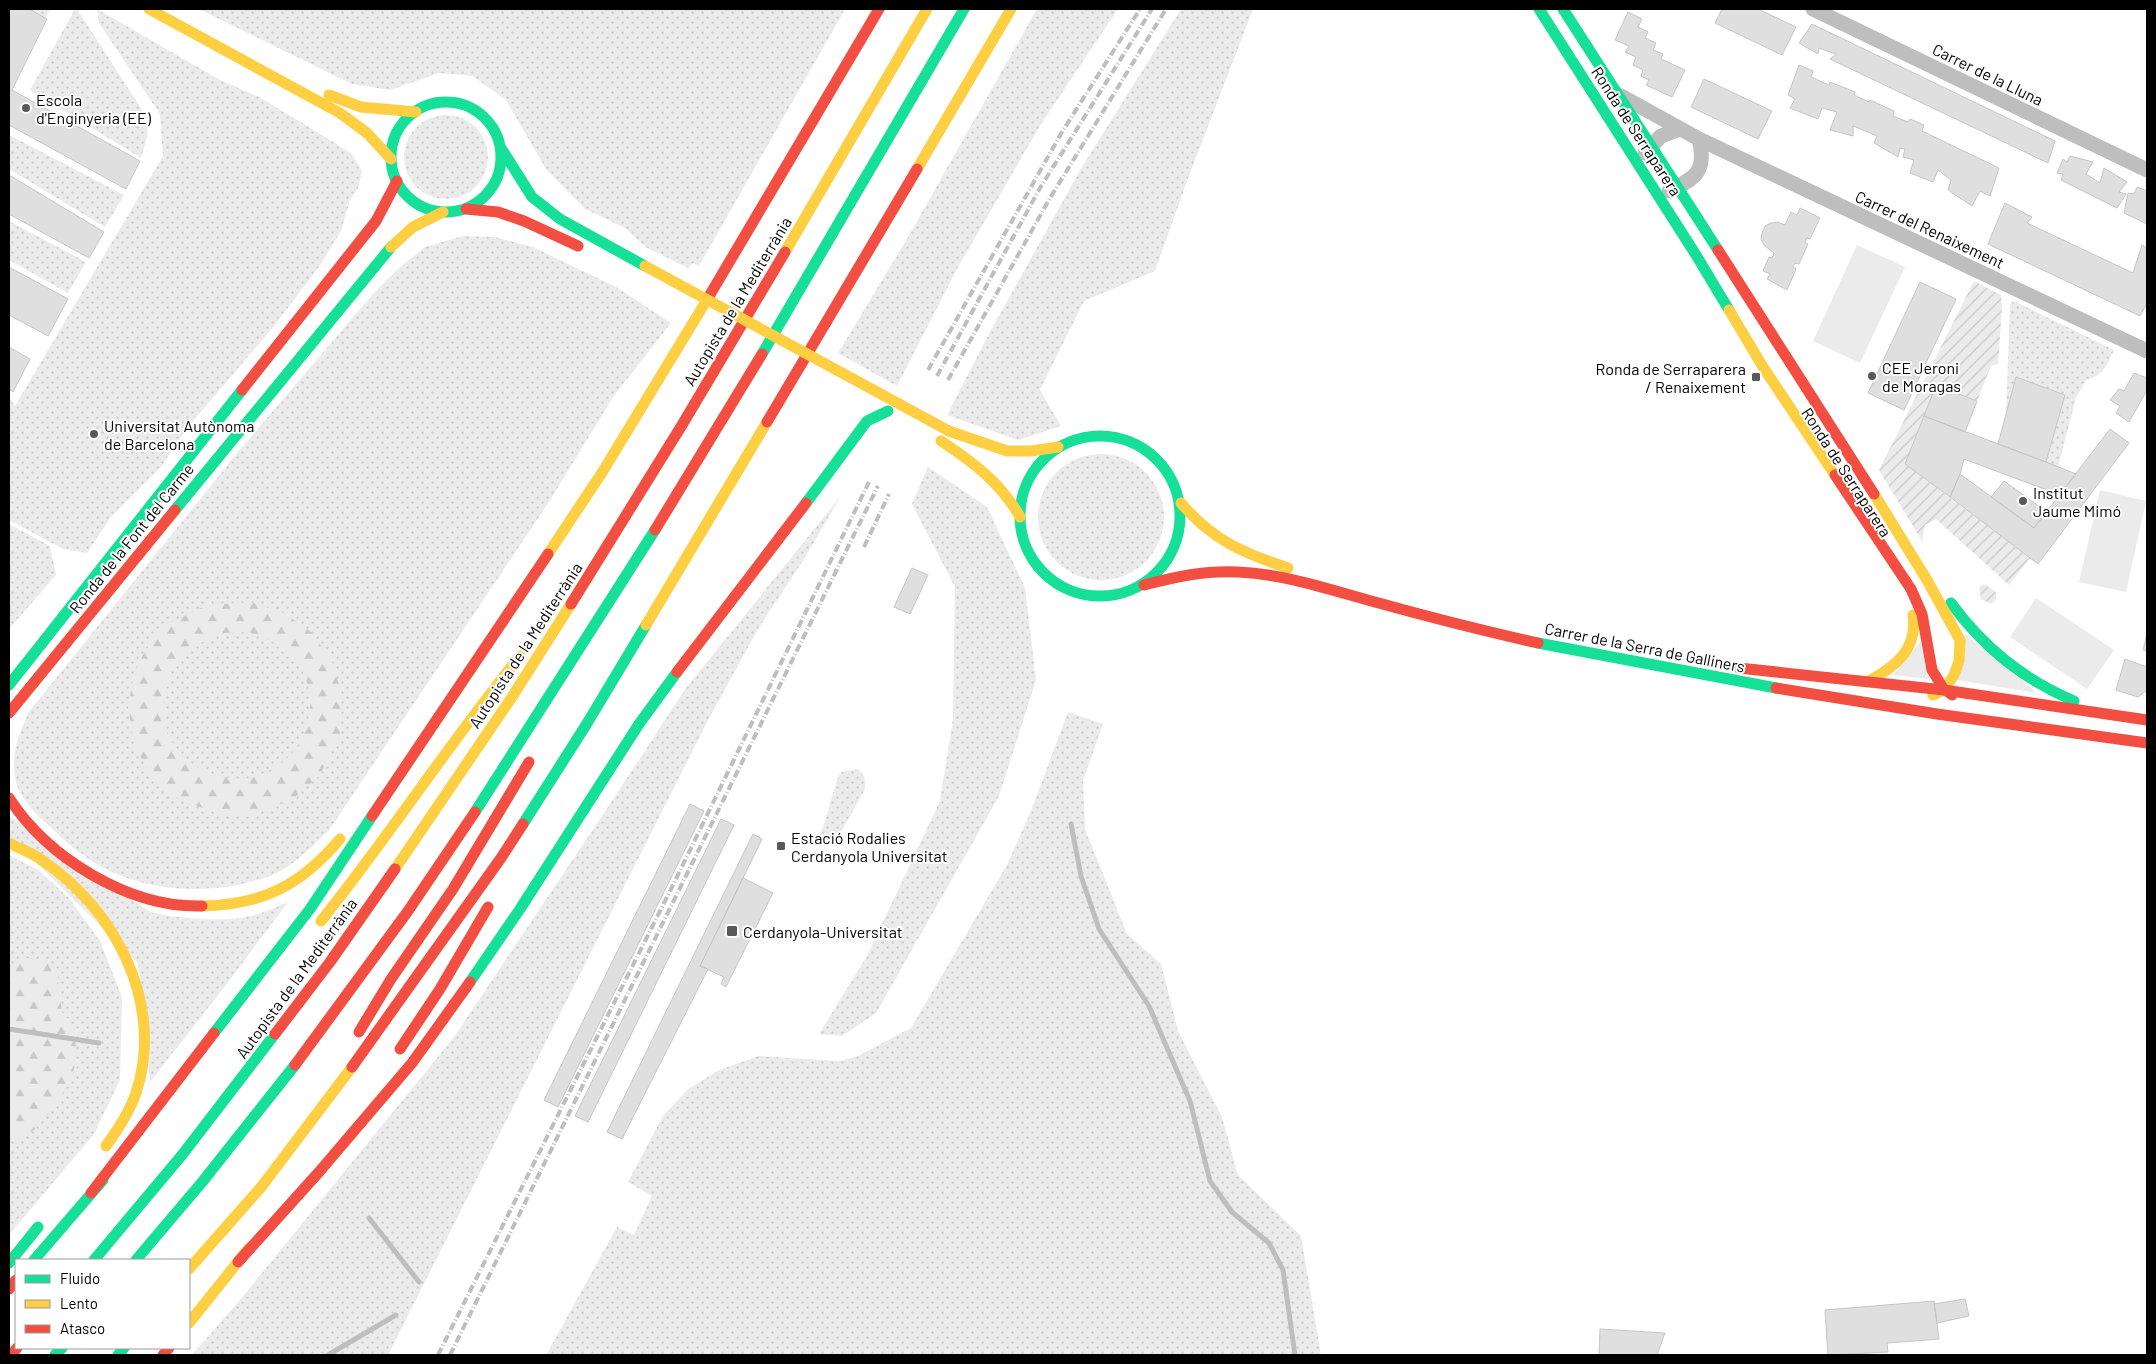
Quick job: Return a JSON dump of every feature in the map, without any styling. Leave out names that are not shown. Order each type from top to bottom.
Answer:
[{"type":"main road","points":[[149,9],[340,113],[366,133],[391,159]]},
{"type":"main road","points":[[171,9],[346,104],[377,111],[416,112],[437,103],[454,103],[465,106],[480,114],[489,122],[495,132],[500,148],[532,197],[560,220],[949,431],[1007,451],[1031,451],[1059,447]]},
{"type":"main road","points":[[91,1193],[310,909],[603,471],[682,342],[879,9]]},
{"type":"main road","name":"Autopista de la Mediterrània","points":[[95,1259],[188,1148],[318,978],[465,768],[675,437],[927,9]]},
{"type":"main road","points":[[137,1259],[203,1181],[288,1074],[408,912],[500,774],[640,555],[803,286],[964,9]]},
{"type":"main road","points":[[190,1266],[262,1186],[375,1037],[466,911],[586,725],[786,392],[1011,9]]},
{"type":"main road","name":"Ronda de Serraparera","points":[[1539,9],[1696,255],[1705,273],[1763,367],[1911,589],[1922,613],[1930,660],[1936,678],[1944,690],[1954,675],[1959,661],[1960,640],[1926,580],[1836,434],[1672,190]]},
{"type":"main road","name":"Ronda de Serraparera","points":[[1563,9],[1618,94],[1647,150]]},
{"type":"main road","points":[[1595,99],[1613,110],[1647,150]]},
{"type":"main road","points":[[416,112],[398,132],[393,142],[391,159],[397,181],[403,191],[416,203],[431,210],[443,212],[466,208],[498,212],[554,233],[589,251]]},
{"type":"main road","points":[[466,208],[484,197],[494,184],[500,170],[500,148]]},
{"type":"main road","name":"Ronda de la Font del Carme","points":[[9,685],[376,221],[397,181]]},
{"type":"main road","points":[[1672,190],[1696,255]]},
{"type":"main road","name":"Ronda de la Font del Carme","points":[[9,713],[398,239],[412,227],[443,212]]},
{"type":"main road","name":"Ronda de Serraparera","points":[[1705,273],[1706,288],[1910,603],[1914,620],[1914,636],[1900,660],[1883,674],[1867,682]]},
{"type":"main road","points":[[692,306],[710,315]]},
{"type":"main road","points":[[728,325],[815,372]]},
{"type":"main road","points":[[238,1262],[320,1172],[412,1064],[520,910],[639,724],[666,686],[788,528],[867,421],[892,413],[832,381]]},
{"type":"main road","name":"Ronda de Serraparera","points":[[1836,434],[1848,443],[1957,612],[2006,664],[2051,692],[2107,714]]},
{"type":"main road","points":[[1098,436],[1116,437],[1131,441],[1160,460],[1176,484],[1181,504],[1180,517],[1172,546],[1164,560],[1144,585],[1124,594],[1097,597],[1071,592],[1044,574],[1029,554],[1024,542],[1020,517],[1022,498],[1028,481],[1044,458],[1073,440],[1098,436]]},
{"type":"main road","points":[[937,439],[991,476],[1010,497],[1020,517]]},
{"type":"main road","points":[[556,520],[568,504],[603,471]]},
{"type":"main road","name":"Carrer de la Serra de Galliners","points":[[1181,504],[1205,531],[1245,553],[1328,580],[1429,608],[1592,646],[1679,661],[1944,690],[2147,720]]},
{"type":"main road","points":[[591,652],[640,555]]},
{"type":"main road","points":[[314,930],[416,798],[493,689],[593,569]]},
{"type":"main road","name":"Carrer de la Serra de Galliners","points":[[1144,585],[1186,573],[1234,571],[1292,578],[1407,611],[1571,651],[1879,705],[2147,743]]},
{"type":"main road","points":[[1879,705],[1898,699],[1930,697],[1944,690],[1964,703],[2046,721],[2060,732]]},
{"type":"main road","points":[[521,849],[586,725]]},
{"type":"main road","points":[[350,1046],[391,979],[453,889],[534,755]]},
{"type":"main road","points":[[9,798],[17,813],[28,825],[88,873],[126,892],[175,905],[227,905],[256,899],[286,887],[319,863],[349,827]]},
{"type":"main road","points":[[9,843],[41,859],[76,888],[110,926],[121,943],[131,965],[143,1016],[144,1038],[141,1070],[133,1101],[122,1124],[99,1155]]},
{"type":"main road","points":[[395,1056],[440,989],[492,900]]},
{"type":"main road","points":[[35,1259],[91,1193],[186,1088]]},
{"type":"main road","points":[[190,1322],[329,1142]]},
{"type":"main road","points":[[190,1266],[238,1196]]},
{"type":"main road","points":[[9,1263],[46,1217]]},
{"type":"street","name":"Carrer de la Lluna","points":[[1813,9],[2147,170]]},
{"type":"street","points":[[1618,94],[1699,139]]},
{"type":"street","name":"Ronda de Serraparera","points":[[1680,129],[1661,136],[1647,150],[1672,190],[1691,180],[1699,172],[1702,156],[1699,139]]},
{"type":"street","name":"Carrer del Renaixement","points":[[1699,139],[2147,350]]},
{"type":"green space","points":[[20,9],[50,9],[44,21]]},
{"type":"green space","points":[[75,9],[77,9],[144,113],[148,133],[141,158],[30,90]]},
{"type":"green space","name":"Universitat Autònoma de Barcelona","points":[[97,9],[220,80],[259,97],[299,121],[351,153],[362,171],[358,188],[350,200],[341,231],[321,264],[275,325],[187,428],[161,467],[110,518],[87,553],[63,549],[9,520],[9,397],[15,406],[163,156],[160,114],[99,23]]},
{"type":"green space","points":[[199,9],[845,9],[699,266],[693,263],[688,268],[647,248],[625,228],[585,209],[546,169],[506,100],[473,76],[439,73],[390,90],[352,84]]},
{"type":"green space","points":[[1037,9],[1118,9],[1041,124],[958,267],[897,386],[838,353],[907,239]]},
{"type":"green space","points":[[1181,9],[1253,9],[1187,181],[1155,271],[1084,301],[1040,390],[1061,426],[1018,440],[947,415],[991,330],[1082,167]]},
{"type":"green space","points":[[446,115],[462,118],[476,127],[485,141],[488,157],[485,173],[476,187],[462,196],[446,199],[430,196],[416,187],[407,173],[404,157],[407,141],[416,127],[430,118]]},
{"type":"green space","points":[[9,135],[124,195],[105,227],[9,169]]},
{"type":"green space","points":[[9,221],[86,262],[68,293],[9,260]]},
{"type":"green space","points":[[463,236],[495,237],[533,247],[616,287],[671,323],[613,397],[549,502],[329,830],[316,843],[294,862],[270,876],[250,882],[208,889],[164,887],[143,883],[123,877],[97,864],[45,823],[21,795],[16,782],[14,763],[18,738],[28,713],[238,452],[373,294],[400,267],[425,247]]},
{"type":"green space","points":[[1857,245],[1905,267],[1860,363],[1813,341]]},
{"type":"green space","points":[[1974,281],[2001,295],[2002,307],[1998,364],[1991,366],[1977,401],[1936,385],[1905,464],[2030,558],[2009,585],[1936,519],[1925,525],[1922,541],[1879,470]]},
{"type":"green space","points":[[2014,301],[2114,350],[2104,369],[2097,376],[2086,380],[2076,398],[2058,467],[2046,462],[2065,395],[2017,378],[2006,418],[2010,304]]},
{"type":"green space","points":[[1101,454],[1125,459],[1145,473],[1159,493],[1164,517],[1159,541],[1145,561],[1125,575],[1101,580],[1077,575],[1057,561],[1043,541],[1038,517],[1043,493],[1057,473],[1077,459]]},
{"type":"green space","points":[[928,467],[987,507],[1025,588],[1036,680],[999,796],[876,1013],[842,1036],[819,1034],[867,956],[940,801],[953,719],[955,587],[912,504]]},
{"type":"green space","points":[[2100,490],[2146,501],[2126,592],[2079,582]]},
{"type":"green space","points":[[841,496],[804,559],[758,629],[708,720],[388,1355],[192,1355],[240,1300],[454,1037],[686,688]]},
{"type":"green space","points":[[9,524],[50,546],[56,575],[9,629]]},
{"type":"green space","points":[[1984,584],[1996,592],[1996,600],[1991,604],[1981,599],[1979,587]]},
{"type":"green space","points":[[2036,598],[2114,650],[2087,689],[2010,637]]},
{"type":"green space","points":[[251,602],[284,613],[311,632],[332,661],[342,695],[340,735],[320,775],[294,798],[256,814],[219,814],[180,800],[152,777],[134,745],[128,706],[134,674],[143,655],[154,638],[168,624],[207,605]],"holes":[[[248,632],[280,646],[301,667],[310,701],[309,718],[303,735],[294,750],[282,763],[252,777],[227,778],[201,769],[182,755],[169,737],[163,702],[165,690],[174,667],[192,648],[218,634]]]},
{"type":"green space","points":[[1965,633],[2037,693],[1957,680]]},
{"type":"green space","points":[[1921,641],[1928,679],[1893,675]]},
{"type":"green space","points":[[1068,712],[1103,724],[1083,780],[1085,829],[1127,934],[1161,964],[1178,1031],[1222,1117],[1238,1175],[1301,1236],[1321,1355],[546,1355],[617,1227],[634,1235],[652,1196],[628,1182],[663,1116],[687,1090],[719,1070],[759,1056],[840,1061],[858,1056],[911,1028],[1007,865],[1031,811]]},
{"type":"green space","points":[[857,769],[864,778],[865,789],[836,841],[821,834],[838,777],[842,772]]},
{"type":"green space","points":[[9,816],[150,912],[175,917],[230,919],[255,915],[288,902],[150,1082],[138,963],[9,836]]},
{"type":"green space","points":[[9,855],[38,870],[68,897],[100,941],[122,997],[120,1080],[94,1134],[9,1235]]},
{"type":"green space","points":[[27,958],[47,961],[57,972],[62,1012],[72,1024],[77,1052],[72,1079],[52,1110],[34,1130],[9,1143],[9,965]]},
{"type":"building","name":"Escola d'Enginyeria (EE)","points":[[9,9],[29,9],[47,19],[12,90],[140,161],[126,189],[9,125]]},
{"type":"building","points":[[1722,9],[1758,9],[1796,27],[1782,55],[1715,23]]},
{"type":"building","points":[[1628,12],[1642,19],[1638,27],[1648,32],[1645,38],[1656,43],[1653,50],[1663,54],[1661,59],[1685,70],[1672,97],[1646,85],[1649,80],[1641,76],[1643,70],[1633,65],[1636,57],[1625,52],[1629,46],[1615,40]]},
{"type":"building","points":[[1812,24],[2055,141],[2048,163],[1830,59],[1836,54],[1819,48],[1818,54],[1799,43]]},
{"type":"building","points":[[1799,65],[1813,71],[1811,77],[1829,85],[1830,82],[1855,92],[1854,95],[1894,111],[1893,116],[1908,122],[1910,119],[1924,125],[1922,131],[1999,168],[1990,196],[1980,191],[1972,206],[1948,190],[1951,180],[1938,170],[1933,182],[1910,173],[1914,160],[1903,157],[1905,149],[1900,148],[1898,157],[1874,143],[1877,136],[1853,126],[1853,136],[1830,130],[1837,112],[1822,108],[1818,119],[1790,108],[1795,99],[1788,95]]},
{"type":"building","points":[[1704,79],[1772,111],[1758,139],[1691,107]]},
{"type":"building","points":[[2070,156],[2093,162],[2086,174],[2100,183],[2104,168],[2127,182],[2119,192],[2126,194],[2117,208],[2061,180],[2063,174],[2057,173],[2063,159],[2067,162]]},
{"type":"building","points":[[9,175],[104,232],[89,258],[9,214]]},
{"type":"building","points":[[2137,187],[2147,191],[2147,224],[2124,213],[2128,193],[2134,194]]},
{"type":"building","points":[[2005,203],[2032,217],[2027,223],[2133,273],[2142,245],[2147,248],[2147,303],[2140,316],[1988,244]]},
{"type":"building","points":[[1800,208],[1820,218],[1810,239],[1807,238],[1805,242],[1808,244],[1799,264],[1795,263],[1793,267],[1796,269],[1787,290],[1767,279],[1770,274],[1763,271],[1769,257],[1772,258],[1774,253],[1764,245],[1761,239],[1765,226],[1778,222],[1785,225],[1791,212],[1797,215]]},
{"type":"building","points":[[9,267],[68,299],[48,336],[9,315]]},
{"type":"building","points":[[1920,282],[1956,299],[1904,410],[1868,393]]},
{"type":"building","points":[[9,347],[30,359],[13,392],[9,389]]},
{"type":"building","points":[[2134,373],[2147,378],[2147,390],[2129,422],[2116,413],[2120,406],[2110,400],[2119,389],[2124,391]]},
{"type":"building","points":[[2016,377],[2065,395],[2046,462],[1998,444]]},
{"type":"building","points":[[1936,385],[1977,401],[1965,432],[1924,416]]},
{"type":"building","points":[[1924,416],[2076,474],[2060,495],[1964,459],[1950,497],[1905,464]]},
{"type":"building","points":[[2110,429],[2129,443],[2038,564],[1950,497],[1960,474],[2034,528]]},
{"type":"building","points":[[2004,481],[2047,512],[2034,528],[1991,497]]},
{"type":"building","points":[[912,568],[928,575],[910,614],[894,607]]},
{"type":"building","points":[[2147,633],[2147,651],[2143,650]]},
{"type":"building","points":[[2125,659],[2147,667],[2147,690],[2138,697],[2116,690]]},
{"type":"building","points":[[690,804],[704,811],[558,1107],[544,1100]]},
{"type":"building","points":[[721,819],[734,825],[588,1122],[575,1116]]},
{"type":"building","points":[[753,834],[762,839],[700,966],[708,969],[622,1139],[607,1132]]},
{"type":"building","name":"Cerdanyola-Universitat","points":[[743,878],[773,893],[726,987],[721,984],[724,977],[700,966]]},
{"type":"building","points":[[1965,1299],[1969,1316],[1937,1323],[1934,1304]]},
{"type":"building","points":[[1934,1301],[1939,1339],[1887,1343],[1888,1352],[1828,1355],[1825,1310]]},
{"type":"building","points":[[1600,1329],[1665,1333],[1657,1355],[1599,1355]]},
{"type":"waterway","points":[[1071,824],[1081,876],[1099,929],[1149,1006],[1190,1101],[1210,1181],[1232,1212],[1269,1243],[1283,1270],[1295,1355]]},
{"type":"waterway","points":[[9,1029],[99,1043]]},
{"type":"waterway","points":[[369,1218],[419,1282]]},
{"type":"waterway","points":[[328,1355],[396,1315]]},
{"type":"railway","points":[[928,370],[1062,132],[1140,9]]},
{"type":"railway","points":[[937,376],[1040,188],[1152,9]]},
{"type":"railway","points":[[948,380],[1050,198],[1166,9]]},
{"type":"railway","points":[[438,1355],[673,885],[869,482]]},
{"type":"railway","points":[[450,1355],[878,486]]},
{"type":"railway","points":[[864,547],[889,494]]},
{"type":"traffic: fast","points":[[762,354],[964,9]]},
{"type":"traffic: fast","points":[[1539,9],[1729,310]]},
{"type":"traffic: fast","points":[[1563,9],[1718,250]]},
{"type":"traffic: fast","points":[[446,102],[467,106],[485,118],[497,136],[501,157],[497,178],[485,196],[467,208],[446,212],[425,208],[407,196],[395,178],[391,157],[395,136],[407,118],[425,106],[446,102]]},
{"type":"traffic: fast","points":[[501,148],[532,197],[560,219],[645,266]]},
{"type":"traffic: fast","points":[[175,510],[391,247]]},
{"type":"traffic: fast","points":[[9,685],[242,390]]},
{"type":"traffic: fast","points":[[806,503],[867,421],[888,411]]},
{"type":"traffic: fast","points":[[1108,436],[1138,445],[1157,459],[1167,471],[1174,485],[1179,500],[1180,516],[1179,532],[1174,547],[1167,561],[1157,573],[1145,583],[1123,593],[1108,596],[1092,596],[1077,593],[1055,583],[1033,561],[1021,532],[1020,508],[1023,493],[1033,471],[1055,449],[1084,437],[1108,436]]},
{"type":"traffic: fast","points":[[475,812],[655,530]]},
{"type":"traffic: fast","points":[[1951,603],[1977,634],[2006,661],[2038,683],[2074,701]]},
{"type":"traffic: fast","points":[[523,824],[586,725],[646,625]]},
{"type":"traffic: fast","points":[[1538,643],[1776,688]]},
{"type":"traffic: fast","points":[[470,982],[520,909],[639,724],[677,672]]},
{"type":"traffic: fast","points":[[214,1033],[310,909],[372,816]]},
{"type":"traffic: fast","points":[[95,1259],[182,1155],[275,1034]]},
{"type":"traffic: fast","points":[[137,1259],[203,1181],[295,1065]]},
{"type":"traffic: fast","points":[[35,1259],[103,1180]]},
{"type":"traffic: fast","points":[[9,1263],[38,1227]]},
{"type":"traffic: fast","points":[[55,1355],[61,1349]]},
{"type":"traffic: fast","points":[[118,1355],[123,1349]]},
{"type":"traffic: slow","points":[[149,9],[340,113],[367,133],[391,159]]},
{"type":"traffic: slow","points":[[785,252],[927,9]]},
{"type":"traffic: slow","points":[[917,169],[1011,9]]},
{"type":"traffic: slow","points":[[329,95],[361,107],[416,112]]},
{"type":"traffic: slow","points":[[391,247],[413,227],[443,212]]},
{"type":"traffic: slow","points":[[645,266],[949,431]]},
{"type":"traffic: slow","points":[[548,554],[603,471],[708,298]]},
{"type":"traffic: slow","points":[[1729,310],[1763,367],[1835,475]]},
{"type":"traffic: slow","points":[[646,625],[767,422]]},
{"type":"traffic: slow","points":[[949,431],[1007,451],[1031,451],[1058,447]]},
{"type":"traffic: slow","points":[[941,441],[985,474],[1004,494],[1020,517]]},
{"type":"traffic: slow","points":[[1874,494],[1927,580],[1960,640],[1959,661],[1954,675],[1944,690],[1933,695]]},
{"type":"traffic: slow","points":[[1181,503],[1204,527],[1229,544],[1288,568]]},
{"type":"traffic: slow","points":[[395,869],[512,697],[571,604]]},
{"type":"traffic: slow","points":[[1867,682],[1887,670],[1908,648],[1914,627],[1913,615]]},
{"type":"traffic: slow","points":[[321,921],[520,656]]},
{"type":"traffic: slow","points":[[202,906],[244,902],[279,889],[311,869],[340,839]]},
{"type":"traffic: slow","points":[[9,843],[43,861],[69,881],[92,906],[112,933],[128,962],[139,994],[144,1027],[143,1060],[136,1093],[123,1121],[106,1146]]},
{"type":"traffic: slow","points":[[190,1268],[262,1186],[352,1067]]},
{"type":"traffic: slow","points":[[190,1322],[249,1248]]},
{"type":"traffic: jam","points":[[708,298],[879,9]]},
{"type":"traffic: jam","points":[[767,422],[917,169]]},
{"type":"traffic: jam","points":[[242,390],[376,221],[397,181]]},
{"type":"traffic: jam","points":[[466,209],[498,212],[524,221],[578,246]]},
{"type":"traffic: jam","points":[[1718,250],[1874,494]]},
{"type":"traffic: jam","points":[[571,604],[682,425],[785,252]]},
{"type":"traffic: jam","points":[[655,530],[762,354]]},
{"type":"traffic: jam","points":[[1835,475],[1911,589],[1922,614],[1932,670],[1943,688],[1952,695]]},
{"type":"traffic: jam","points":[[677,672],[806,503]]},
{"type":"traffic: jam","points":[[9,713],[175,510]]},
{"type":"traffic: jam","points":[[372,816],[548,554]]},
{"type":"traffic: jam","points":[[1144,585],[1202,573],[1256,573],[1308,583],[1497,634],[1538,643]]},
{"type":"traffic: jam","points":[[1739,668],[1944,690],[2147,720]]},
{"type":"traffic: jam","points":[[1776,688],[1937,714],[2147,743]]},
{"type":"traffic: jam","points":[[359,1032],[391,979],[453,889],[529,762]]},
{"type":"traffic: jam","points":[[9,798],[25,820],[45,840],[68,859],[93,875],[119,889],[147,898],[174,904],[202,906]]},
{"type":"traffic: jam","points":[[295,1065],[408,911],[475,812]]},
{"type":"traffic: jam","points":[[352,1067],[501,858],[523,824]]},
{"type":"traffic: jam","points":[[275,1034],[330,962],[395,869]]},
{"type":"traffic: jam","points":[[400,1049],[440,989],[488,907]]},
{"type":"traffic: jam","points":[[238,1262],[319,1172],[412,1063],[470,982]]},
{"type":"traffic: jam","points":[[91,1193],[214,1033]]},
{"type":"traffic: jam","points":[[9,1289],[15,1281]]},
{"type":"traffic: jam","points":[[11,1355],[16,1349]]},
{"type":"traffic: jam","points":[[163,1355],[168,1349]]},
{"type":"place","name":"Escola d'Enginyeria (EE)","points":[[26,108]]},
{"type":"place","name":"CEE Jeroni de Moragas","points":[[1872,376]]},
{"type":"place","name":"Ronda de Serraparera / Renaixement","points":[[1756,377]]},
{"type":"place","name":"Universitat Autònoma de Barcelona","points":[[94,434]]},
{"type":"place","name":"Institut Jaume Mimó","points":[[2023,501]]},
{"type":"place","name":"Estació Rodalies Cerdanyola Universitat","points":[[781,846]]},
{"type":"place","name":"Cerdanyola-Universitat","points":[[732,931]]}]
